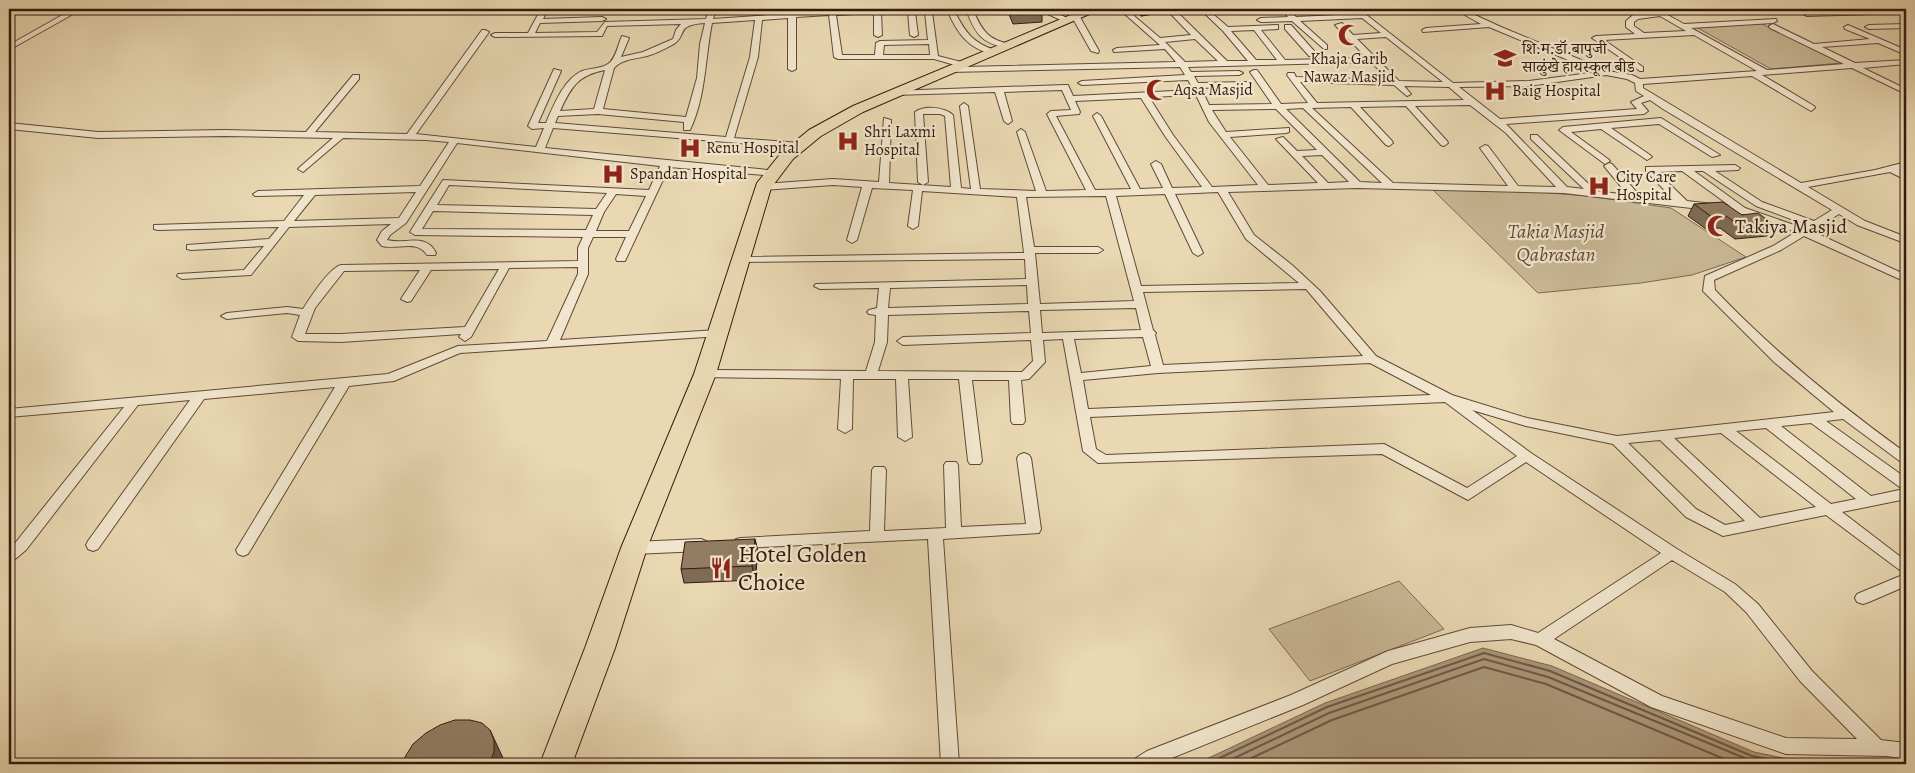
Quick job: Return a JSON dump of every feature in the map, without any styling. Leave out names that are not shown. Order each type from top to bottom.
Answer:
[{"type":"highway","points":[[556,764],[600,648],[634,548],[705,374],[740,260],[769,180],[787,156],[815,133],[858,109],[894,93],[948,64],[1000,49],[1095,9]]},
{"type":"street","points":[[9,48],[78,9]]},
{"type":"street","points":[[530,34],[544,9],[564,9]]},
{"type":"street","points":[[684,136],[701,78],[708,20],[712,9]]},
{"type":"street","points":[[911,9],[914,34]]},
{"type":"street","points":[[495,35],[599,34],[605,24],[693,22],[792,16],[833,11],[1007,9]]},
{"type":"street","points":[[1041,9],[1072,18],[1095,52]]},
{"type":"street","points":[[1122,9],[1167,47],[1183,65],[1213,122],[1265,188]]},
{"type":"street","points":[[1170,9],[1224,63]]},
{"type":"street","points":[[1203,9],[1226,29],[1253,62]]},
{"type":"street","points":[[1284,9],[1324,47]]},
{"type":"street","points":[[1355,9],[1498,122],[1564,190]]},
{"type":"street","points":[[1457,9],[1491,26],[1606,73],[1629,77],[1639,82],[1906,62]]},
{"type":"street","points":[[1652,9],[1765,72]]},
{"type":"street","points":[[877,10],[878,35]]},
{"type":"street","points":[[928,10],[932,42],[948,64]]},
{"type":"street","points":[[951,10],[964,37],[976,47],[1000,49]]},
{"type":"street","points":[[970,10],[979,31],[988,41],[1000,49]]},
{"type":"street","points":[[833,11],[838,57],[879,57],[948,64],[1183,65],[1372,60]]},
{"type":"street","points":[[1807,14],[1906,11]]},
{"type":"street","points":[[1642,36],[1630,27],[1630,21],[1636,17],[1660,14]]},
{"type":"street","points":[[792,16],[792,69]]},
{"type":"street","points":[[1262,20],[1365,16]]},
{"type":"street","points":[[729,140],[737,121],[746,79],[757,54],[759,17]]},
{"type":"street","points":[[538,21],[602,19]]},
{"type":"street","points":[[540,149],[555,114],[578,76],[591,70],[646,54],[676,40],[678,30],[682,25],[693,22]]},
{"type":"street","points":[[1684,26],[1773,24],[1811,46],[1906,92]]},
{"type":"street","points":[[1339,25],[1407,94]]},
{"type":"street","points":[[1426,30],[1491,26]]},
{"type":"street","points":[[1848,26],[1906,53]]},
{"type":"street","points":[[1869,27],[1906,26]]},
{"type":"street","points":[[1288,27],[1312,54]]},
{"type":"street","points":[[1226,29],[1303,27]]},
{"type":"street","points":[[1256,28],[1282,61]]},
{"type":"street","points":[[409,136],[485,32]]},
{"type":"street","points":[[1640,69],[1596,38],[1695,33]]},
{"type":"street","points":[[1350,37],[1390,35]]},
{"type":"street","points":[[1159,40],[1199,36]]},
{"type":"street","points":[[598,111],[613,64],[625,38]]},
{"type":"street","points":[[1811,46],[1880,41]]},
{"type":"street","points":[[879,57],[880,43],[932,42]]},
{"type":"street","points":[[1117,50],[1167,47]]},
{"type":"street","points":[[557,71],[532,126],[550,125],[800,146]]},
{"type":"street","points":[[1254,72],[1278,106],[1358,186]]},
{"type":"street","points":[[1082,83],[1239,73]]},
{"type":"street","points":[[1390,185],[1309,106],[1292,77],[1453,85],[1560,80],[1606,73]]},
{"type":"street","points":[[1753,73],[1811,108]]},
{"type":"street","points":[[309,134],[356,77]]},
{"type":"street","points":[[1639,82],[1639,89],[1839,210],[1861,223],[1906,240]]},
{"type":"street","points":[[1070,99],[1144,95],[1246,84]]},
{"type":"street","points":[[894,93],[1065,87],[1076,112],[1051,114],[1092,194]]},
{"type":"street","points":[[999,90],[1008,121]]},
{"type":"street","points":[[1144,95],[1169,136],[1215,189],[1250,237],[1308,286],[1372,359],[1448,398],[1526,456],[1672,553],[1730,588],[1752,608],[1806,676],[1877,748]]},
{"type":"street","points":[[1498,122],[1644,111],[1635,102],[1650,96]]},
{"type":"street","points":[[1207,108],[1474,102]]},
{"type":"street","points":[[1408,103],[1444,143]]},
{"type":"street","points":[[1353,104],[1389,143]]},
{"type":"street","points":[[964,106],[976,192]]},
{"type":"street","points":[[913,226],[920,184],[919,112],[942,110],[949,115],[956,190]]},
{"type":"street","points":[[555,114],[598,111],[689,120]]},
{"type":"street","points":[[1580,115],[1647,157]]},
{"type":"street","points":[[1097,116],[1137,192]]},
{"type":"street","points":[[884,184],[887,120]]},
{"type":"street","points":[[1637,199],[1607,163],[1563,130],[1661,121],[1715,154]]},
{"type":"street","points":[[9,126],[98,135],[309,134],[409,136],[666,164],[769,180],[920,184],[976,192],[1021,194],[1092,194],[1390,185],[1564,190],[1743,211],[1810,228]]},
{"type":"street","points":[[1223,135],[1286,130]]},
{"type":"street","points":[[1021,132],[1042,194]]},
{"type":"street","points":[[303,169],[340,135]]},
{"type":"street","points":[[1534,137],[1594,194]]},
{"type":"street","points":[[1280,139],[1326,186]]},
{"type":"street","points":[[431,253],[428,247],[418,244],[386,244],[382,240],[386,233],[402,221],[455,140]]},
{"type":"street","points":[[1485,148],[1515,188]]},
{"type":"street","points":[[1294,154],[1324,152]]},
{"type":"street","points":[[621,259],[654,193],[666,164]]},
{"type":"street","points":[[1156,164],[1167,192],[1198,254]]},
{"type":"street","points":[[1800,186],[1891,169],[1906,164]]},
{"type":"street","points":[[1685,205],[1649,169],[1734,168]]},
{"type":"street","points":[[1685,169],[1743,211]]},
{"type":"street","points":[[1706,169],[1759,204],[1810,228],[1906,279]]},
{"type":"street","points":[[1891,169],[1906,177]]},
{"type":"street","points":[[634,234],[415,232],[446,182],[654,193]]},
{"type":"street","points":[[852,240],[868,184]]},
{"type":"street","points":[[258,194],[422,189]]},
{"type":"street","points":[[552,344],[583,274],[583,248],[588,234],[599,212],[613,191]]},
{"type":"street","points":[[182,276],[247,273],[312,192]]},
{"type":"street","points":[[1110,193],[1150,333],[1158,368]]},
{"type":"street","points":[[705,374],[1025,376],[1039,362],[1030,253],[1021,194]]},
{"type":"street","points":[[430,208],[599,212]]},
{"type":"street","points":[[1839,210],[1777,248],[1708,278],[1709,291],[1745,330],[1843,415],[1906,459]]},
{"type":"street","points":[[158,227],[402,221]]},
{"type":"street","points":[[191,247],[272,242]]},
{"type":"street","points":[[740,260],[1098,250]]},
{"type":"street","points":[[468,330],[341,338],[298,337],[307,313],[319,293],[341,268],[583,264]]},
{"type":"street","points":[[458,350],[506,265]]},
{"type":"street","points":[[407,299],[428,266]]},
{"type":"street","points":[[820,286],[1033,282]]},
{"type":"street","points":[[871,375],[881,342],[877,312],[885,285]]},
{"type":"street","points":[[1137,288],[1308,286]]},
{"type":"street","points":[[877,312],[1141,304]]},
{"type":"street","points":[[227,316],[288,310],[307,313]]},
{"type":"street","points":[[903,342],[1150,333]]},
{"type":"street","points":[[9,414],[390,378],[458,350],[717,334]]},
{"type":"street","points":[[1068,336],[1090,451],[1103,460],[1384,449],[1468,495],[1526,456]]},
{"type":"street","points":[[1075,377],[1158,368],[1372,359]]},
{"type":"street","points":[[845,429],[847,375]]},
{"type":"street","points":[[902,376],[905,437]]},
{"type":"street","points":[[965,376],[975,461]]},
{"type":"street","points":[[1015,376],[1018,421]]},
{"type":"street","points":[[244,550],[344,383]]},
{"type":"street","points":[[93,545],[200,396]]},
{"type":"street","points":[[1082,413],[1448,398],[1526,422],[1617,440],[1843,415]]},
{"type":"street","points":[[9,556],[20,546],[134,402]]},
{"type":"street","points":[[1812,418],[1906,485]]},
{"type":"street","points":[[1768,424],[1869,502]]},
{"type":"street","points":[[1723,428],[1906,569]]},
{"type":"street","points":[[1663,435],[1757,524]]},
{"type":"street","points":[[1617,440],[1691,513],[1723,531],[1906,494]]},
{"type":"street","points":[[731,543],[1034,529],[1024,458]]},
{"type":"street","points":[[951,465],[954,533]]},
{"type":"street","points":[[877,536],[879,470]]},
{"type":"street","points":[[935,534],[950,764]]},
{"type":"street","points":[[634,548],[711,544]]},
{"type":"street","points":[[1540,640],[1672,553]]},
{"type":"street","points":[[1863,598],[1906,580]]},
{"type":"street","points":[[1142,764],[1154,757],[1297,700],[1388,658],[1470,635],[1511,632],[1540,640],[1657,702],[1786,746],[1877,748],[1906,751]]},
{"type":"green space","points":[[1760,23],[1842,63],[1771,69],[1694,26]]},
{"type":"green space","name":"Takia Masjid Qabrastan","points":[[1433,190],[1536,192],[1588,196],[1671,208],[1746,257],[1692,275],[1641,283],[1538,293]]},
{"type":"green space","points":[[1399,581],[1444,629],[1310,681],[1269,629]]},
{"type":"water","points":[[1483,648],[1552,666],[1754,752],[1812,764],[1196,764],[1325,703]]},
{"type":"building","points":[[1012,9],[1042,9],[1043,10],[1014,11]]},
{"type":"building","points":[[1723,202],[1742,215],[1758,213],[1773,224],[1742,227],[1726,216],[1712,217],[1694,204]]},
{"type":"building","points":[[755,539],[752,566],[681,569],[685,542]]},
{"type":"building","points":[[455,720],[470,720],[482,723],[490,730],[494,740],[494,752],[489,764],[403,764],[413,744],[426,733],[440,725]]},
{"type":"place","name":"Khaja Garib Nawaz Masjid","points":[[1349,35]]},
{"type":"place","name":"शि.म.डॉ.बापुजी साळुंखे हायस्कूल बीड","points":[[1505,58]]},
{"type":"place","name":"Aqsa Masjid","points":[[1157,90]]},
{"type":"place","name":"Baig Hospital","points":[[1495,91]]},
{"type":"place","name":"Shri Laxmi Hospital","points":[[848,141]]},
{"type":"place","name":"Renu Hospital","points":[[690,148]]},
{"type":"place","name":"Spandan Hospital","points":[[613,174]]},
{"type":"place","name":"City Care Hospital","points":[[1599,186]]},
{"type":"place","name":"Takiya Masjid","points":[[1718,226]]},
{"type":"place","name":"Hotel Golden Choice","points":[[721,568]]}]
